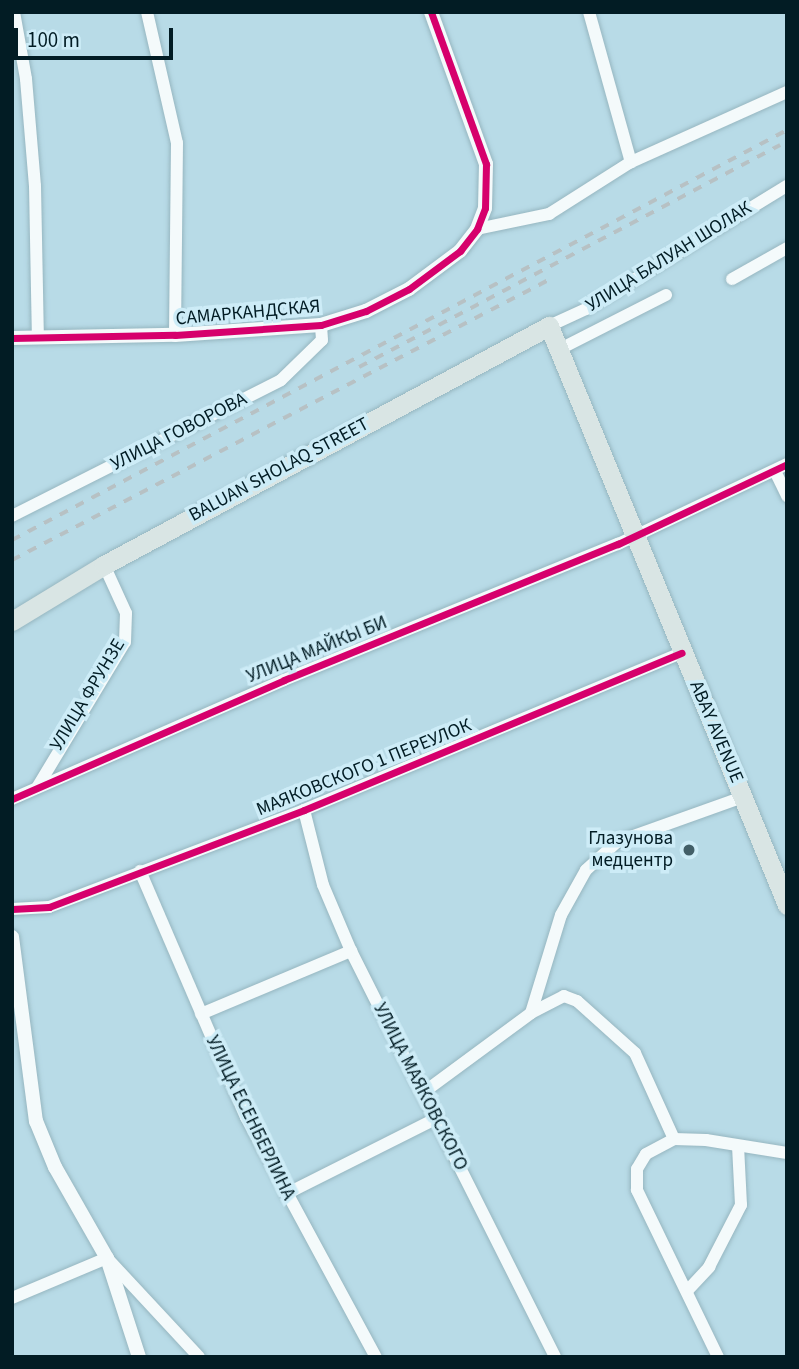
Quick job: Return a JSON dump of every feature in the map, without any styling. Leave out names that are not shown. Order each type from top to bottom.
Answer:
[{"type":"main road","name":"ABAY AVENUE","points":[[549,326],[787,905]]},
{"type":"main road","name":"BALUAN SHOLAQ STREET","points":[[12,621],[104,565],[549,326]]},
{"type":"street","points":[[14,12],[26,79],[35,187],[38,337]]},
{"type":"street","points":[[147,12],[177,143],[175,335]]},
{"type":"street","name":"САМАРКАНДСКАЯ","points":[[12,338],[175,335],[321,325],[366,312],[409,289],[460,251],[477,229],[488,185],[475,128],[431,12]]},
{"type":"street","points":[[589,12],[631,162]]},
{"type":"street","points":[[477,229],[549,214],[631,162],[787,92]]},
{"type":"street","name":"УЛИЦА БАЛУАН ШОЛАК","points":[[549,326],[586,309],[787,186]]},
{"type":"street","points":[[733,279],[787,248]]},
{"type":"street","points":[[560,349],[666,295]]},
{"type":"street","name":"УЛИЦА ГОВОРОВА","points":[[12,516],[281,380],[322,340],[321,325]]},
{"type":"street","name":"УЛИЦА МАЙКЫ БИ","points":[[12,799],[636,536],[787,464]]},
{"type":"street","points":[[775,471],[787,496]]},
{"type":"street","name":"УЛИЦА ФРУНЗЕ","points":[[38,786],[125,642],[126,613],[104,565]]},
{"type":"street","name":"МАЯКОВСКОГО 1 ПЕРЕУЛОК","points":[[12,909],[49,907],[303,810],[682,653]]},
{"type":"street","points":[[530,1013],[561,915],[586,870],[617,842],[743,797]]},
{"type":"street","name":"УЛИЦА МАЯКОВСКОГО","points":[[303,810],[323,885],[351,951],[555,1357]]},
{"type":"street","name":"УЛИЦА ЕСЕНБЕРЛИНА","points":[[140,871],[246,1117],[376,1357]]},
{"type":"street","points":[[12,937],[17,1015],[36,1121],[55,1167],[107,1258],[139,1357]]},
{"type":"street","points":[[201,1014],[351,951]]},
{"type":"street","points":[[424,1092],[530,1013],[564,996],[577,1001],[635,1054],[674,1139]]},
{"type":"street","points":[[286,1194],[436,1118]]},
{"type":"street","points":[[718,1357],[637,1190],[637,1169],[646,1154],[674,1139],[787,1153]]},
{"type":"street","points":[[687,1291],[709,1267],[741,1205],[738,1146]]},
{"type":"street","points":[[12,1298],[107,1258]]},
{"type":"street","points":[[107,1258],[198,1357]]},
{"type":"railway","points":[[12,540],[787,130]]},
{"type":"railway","points":[[359,367],[780,145]]},
{"type":"railway","points":[[12,560],[552,278]]},
{"type":"cycle path","points":[[12,338],[175,335],[321,325],[366,311],[409,289],[460,251],[477,229],[485,208],[486,164],[431,12]]},
{"type":"cycle path","points":[[12,799],[284,680],[618,544],[787,464]]},
{"type":"cycle path","points":[[12,909],[49,907],[304,810],[682,653]]},
{"type":"place","name":"Глазунова медцентр","points":[[689,850]]}]
